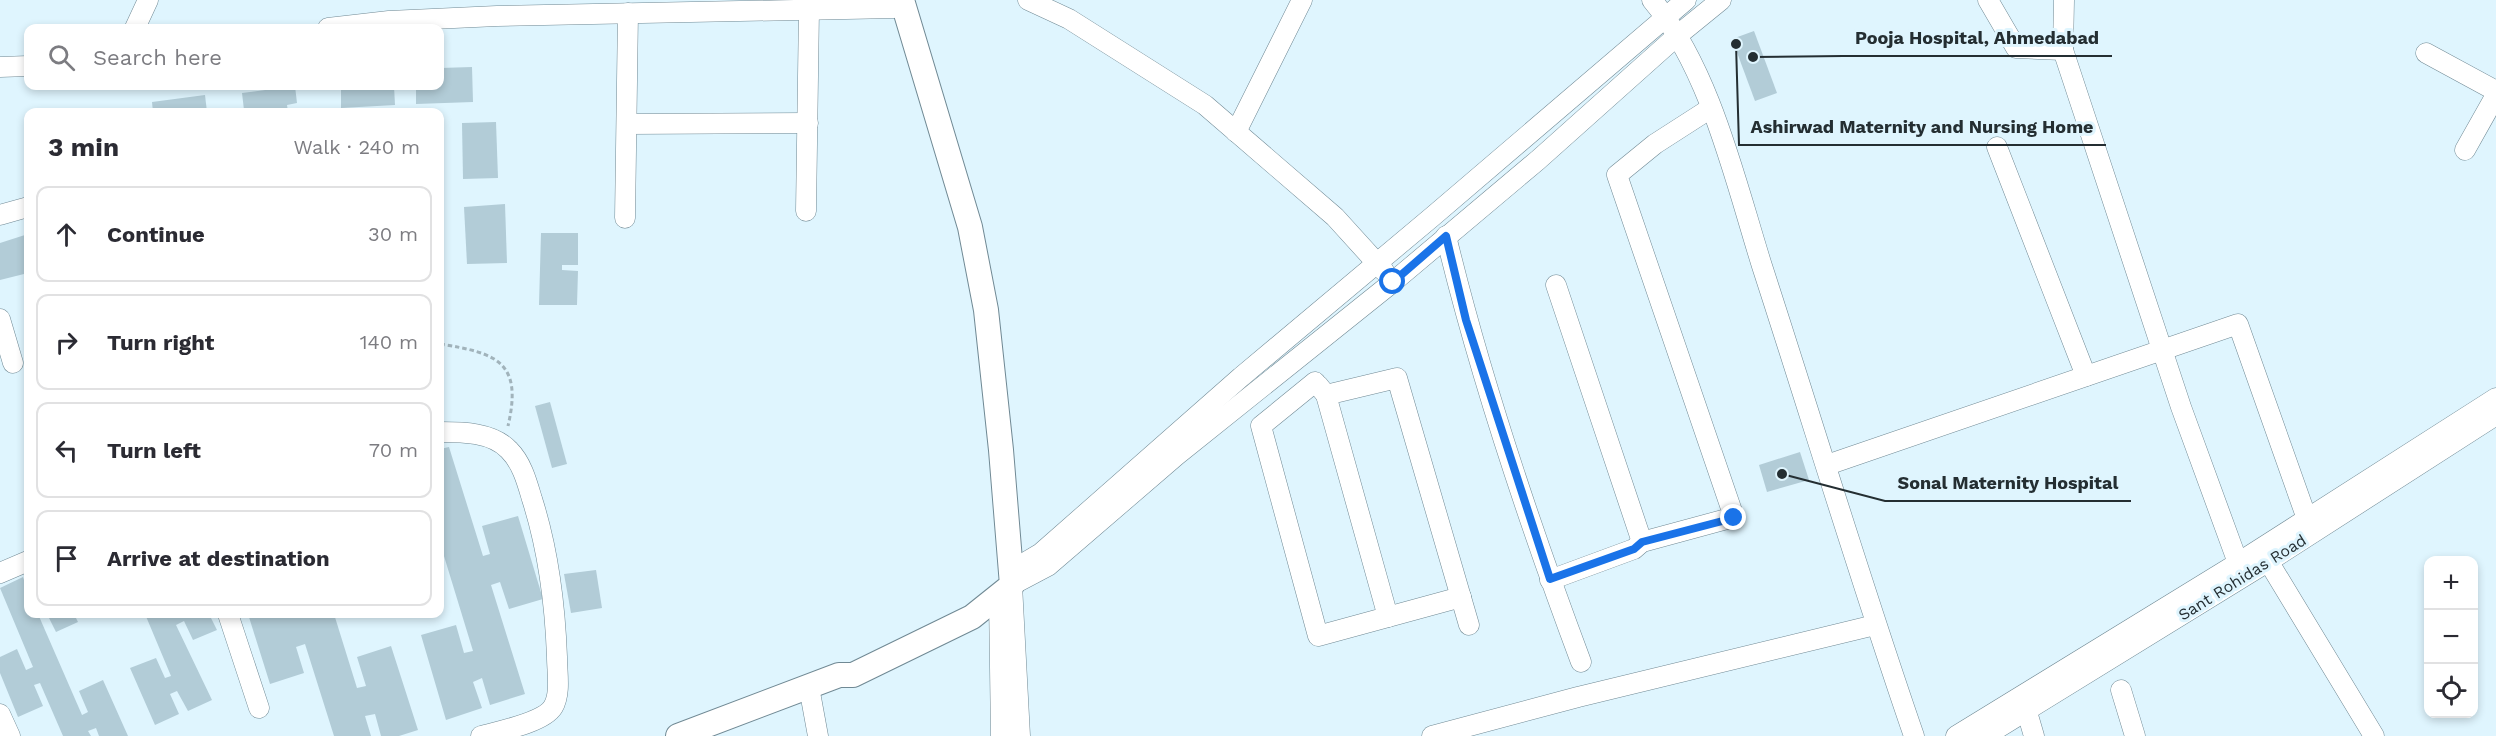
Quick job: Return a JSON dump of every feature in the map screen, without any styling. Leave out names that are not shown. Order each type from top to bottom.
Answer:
[{"type":"main road","points":[[678,736],[839,675],[853,675],[972,617],[1005,584],[974,299],[961,230],[896,2]]},
{"type":"street","points":[[137,24],[148,0]]},
{"type":"street","points":[[1236,132],[1302,0]]},
{"type":"street","points":[[1652,0],[1678,35],[1711,108],[1827,465],[1875,625],[1914,736]]},
{"type":"street","points":[[1005,584],[1048,566],[1190,434],[1249,369],[1686,0]]},
{"type":"street","points":[[1190,434],[1299,357],[1393,282],[1538,160],[1678,35],[1721,0]]},
{"type":"street","points":[[1988,0],[2016,48],[2064,50]]},
{"type":"street","points":[[2064,0],[2064,50],[2162,350],[2238,563]]},
{"type":"street","points":[[363,24],[459,9],[773,4],[809,9],[896,2]]},
{"type":"street","points":[[1036,2],[1069,19],[1205,105],[1335,217],[1377,261],[1393,282]]},
{"type":"street","points":[[621,8],[627,124],[625,218]]},
{"type":"street","points":[[806,211],[809,9]]},
{"type":"street","points":[[2426,53],[2496,93],[2465,150]]},
{"type":"street","points":[[0,67],[24,66]]},
{"type":"street","points":[[1550,579],[1634,549],[1642,542],[1734,518],[1617,175],[1655,144],[1711,108]]},
{"type":"street","points":[[627,124],[808,123]]},
{"type":"street","points":[[1997,147],[2086,376]]},
{"type":"street","points":[[0,215],[24,208]]},
{"type":"street","points":[[1446,236],[1466,320],[1550,579],[1581,662]]},
{"type":"street","points":[[1556,285],[1642,542]]},
{"type":"street","points":[[0,320],[13,363]]},
{"type":"street","points":[[1827,465],[2238,324],[2307,519]]},
{"type":"street","points":[[1299,357],[1321,388],[1388,617]]},
{"type":"street","points":[[1461,597],[1318,636],[1261,426],[1321,388],[1397,378],[1461,597],[1469,625]]},
{"type":"street","points":[[1956,736],[2238,563],[2265,555],[2307,519],[2496,398]]},
{"type":"street","name":"Sant Rohidas Road","points":[[1985,736],[2027,712],[2265,555],[2496,415]]},
{"type":"street","points":[[444,432],[471,433],[487,437],[504,446],[515,458],[522,469],[550,566],[556,615],[556,698],[553,707],[547,714],[534,720],[482,736]]},
{"type":"street","points":[[2265,555],[2373,736]]},
{"type":"street","points":[[0,573],[24,563]]},
{"type":"street","points":[[1001,736],[1005,584]]},
{"type":"street","points":[[1005,584],[1020,736]]},
{"type":"street","points":[[229,618],[259,708]]},
{"type":"street","points":[[1432,736],[1578,697],[1875,625]]},
{"type":"street","points":[[809,687],[818,736]]},
{"type":"street","points":[[2121,690],[2135,736]]},
{"type":"street","points":[[2027,712],[2034,736]]},
{"type":"street","points":[[0,714],[10,736]]},
{"type":"path","points":[[444,345],[495,358],[507,369],[513,388],[512,412],[504,446]]},
{"type":"building","points":[[1754,31],[1777,93],[1755,101],[1732,39]]},
{"type":"building","points":[[472,67],[473,102],[416,104],[416,90],[444,90],[444,68]]},
{"type":"building","points":[[295,90],[297,103],[287,105],[287,108],[244,108],[242,93]]},
{"type":"building","points":[[341,90],[394,90],[395,105],[341,108]]},
{"type":"building","points":[[205,95],[207,108],[153,108],[152,102]]},
{"type":"building","points":[[496,122],[498,178],[463,179],[462,123]]},
{"type":"building","points":[[505,204],[507,263],[467,264],[464,207]]},
{"type":"building","points":[[541,233],[578,233],[578,265],[562,265],[562,270],[578,271],[577,305],[539,305]]},
{"type":"building","points":[[24,235],[24,274],[0,280],[0,243]]},
{"type":"building","points":[[550,402],[567,464],[552,468],[535,406]]},
{"type":"building","points":[[449,447],[483,556],[490,554],[482,526],[518,516],[543,599],[509,609],[500,582],[491,585],[525,694],[490,705],[482,678],[473,682],[482,708],[446,720],[421,635],[456,625],[464,653],[473,651],[444,556],[444,448]]},
{"type":"building","points":[[1800,452],[1809,480],[1767,492],[1759,465]]},
{"type":"building","points":[[596,570],[602,608],[571,613],[564,574]]},
{"type":"building","points":[[23,577],[24,618],[40,618],[82,715],[88,712],[79,691],[103,680],[128,736],[99,736],[96,728],[88,731],[91,736],[63,736],[40,683],[34,685],[43,706],[18,717],[0,673],[0,657],[17,649],[26,670],[33,667],[0,588]]},
{"type":"building","points":[[49,618],[76,618],[78,622],[56,632]]},
{"type":"building","points":[[147,618],[211,618],[217,630],[193,640],[184,621],[176,625],[212,700],[188,711],[177,691],[170,694],[179,714],[155,725],[130,668],[156,658],[165,678],[171,676]]},
{"type":"building","points":[[249,618],[335,618],[357,688],[366,686],[357,657],[391,646],[418,730],[399,736],[381,736],[375,714],[365,716],[371,736],[334,736],[305,644],[296,647],[304,673],[270,684]]},
{"type":"place","name":"Ashirwad Maternity and Nursing Home","points":[[1736,44]]},
{"type":"place","name":"Pooja Hospital, Ahmedabad","points":[[1753,57]]},
{"type":"place","name":"Sonal Maternity Hospital","points":[[1782,474]]},
{"type":"route","points":[[1393,282],[1446,236],[1466,320],[1550,579],[1634,549],[1642,542],[1734,518]]}]
